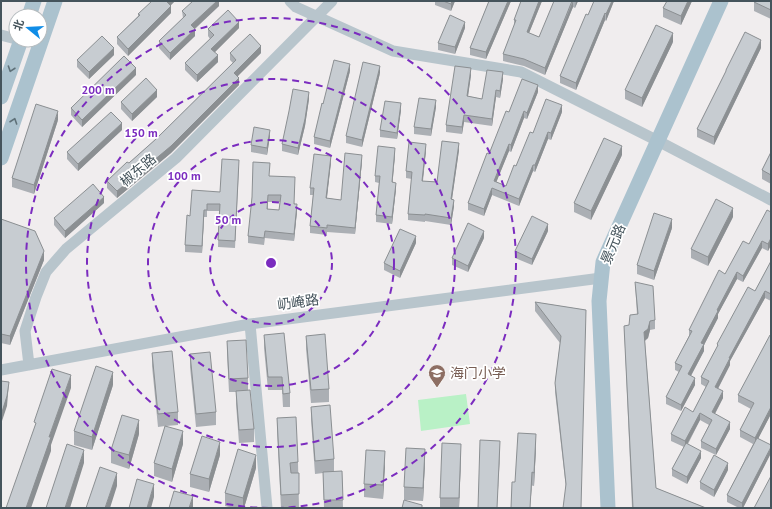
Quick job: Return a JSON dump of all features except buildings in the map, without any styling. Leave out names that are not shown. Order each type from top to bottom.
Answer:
[{"type":"main road","points":[[1,158],[54,1]]},
{"type":"main road","name":"景元路","points":[[608,508],[599,301],[603,262],[721,1]]},
{"type":"main road","points":[[1,97],[16,48]]},
{"type":"street","points":[[290,1],[296,7],[393,51],[521,72],[771,200]]},
{"type":"street","name":"椒东路","points":[[29,365],[25,331],[46,272],[66,249],[176,158],[332,1]]},
{"type":"street","name":"屷崦路","points":[[1,370],[250,324],[602,278]]},
{"type":"street","points":[[250,324],[267,508]]},
{"type":"green space","points":[[466,394],[470,424],[421,431],[418,400]]},
{"type":"place","name":"海门小学","points":[[437,388]]}]
